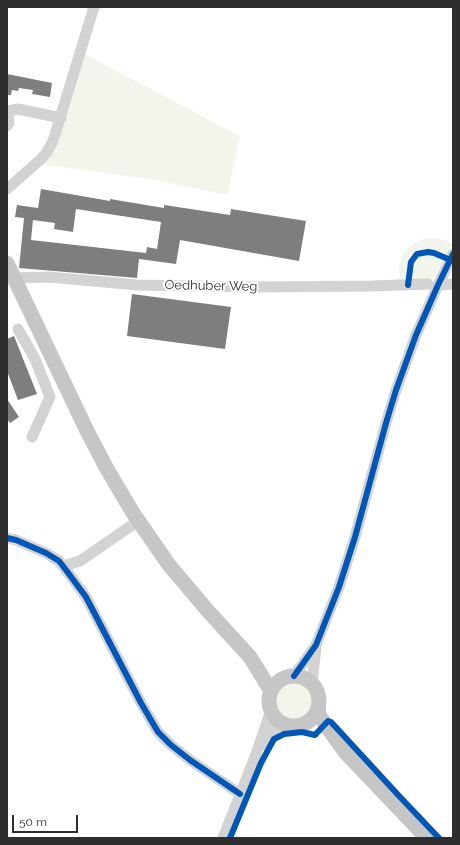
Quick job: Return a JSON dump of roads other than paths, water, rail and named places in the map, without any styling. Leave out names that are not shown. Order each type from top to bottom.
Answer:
[{"type":"main road","points":[[7,263],[107,469],[138,521],[169,565],[187,587],[250,657],[271,690]]},
{"type":"main road","points":[[250,657],[289,677],[306,679],[312,684],[317,692],[319,715],[346,753]]},
{"type":"main road","points":[[289,677],[275,684],[271,690],[269,699],[271,710],[279,721],[294,726],[303,724],[310,720],[318,707]]},
{"type":"main road","points":[[303,724],[319,730],[346,753],[427,838]]},
{"type":"street","points":[[7,189],[41,159],[53,141],[94,7]]},
{"type":"street","points":[[7,126],[9,123],[8,112],[18,108],[61,118]]},
{"type":"street","points":[[312,684],[316,645],[340,587],[396,390],[433,285],[453,254]]},
{"type":"street","name":"Oedhuber Weg","points":[[14,278],[49,277],[145,285],[251,287],[453,284]]},
{"type":"street","points":[[18,329],[34,359],[50,397],[32,437]]},
{"type":"street","points":[[34,359],[49,352]]},
{"type":"street","points":[[63,566],[80,561],[138,521]]},
{"type":"street","points":[[7,538],[16,540],[46,553],[63,566],[89,604],[141,703],[158,732],[171,745],[190,760],[240,794]]},
{"type":"street","points":[[289,677],[316,645]]},
{"type":"street","points":[[223,838],[256,754],[271,710]]},
{"type":"street","points":[[256,754],[272,731],[278,726],[285,724]]}]
